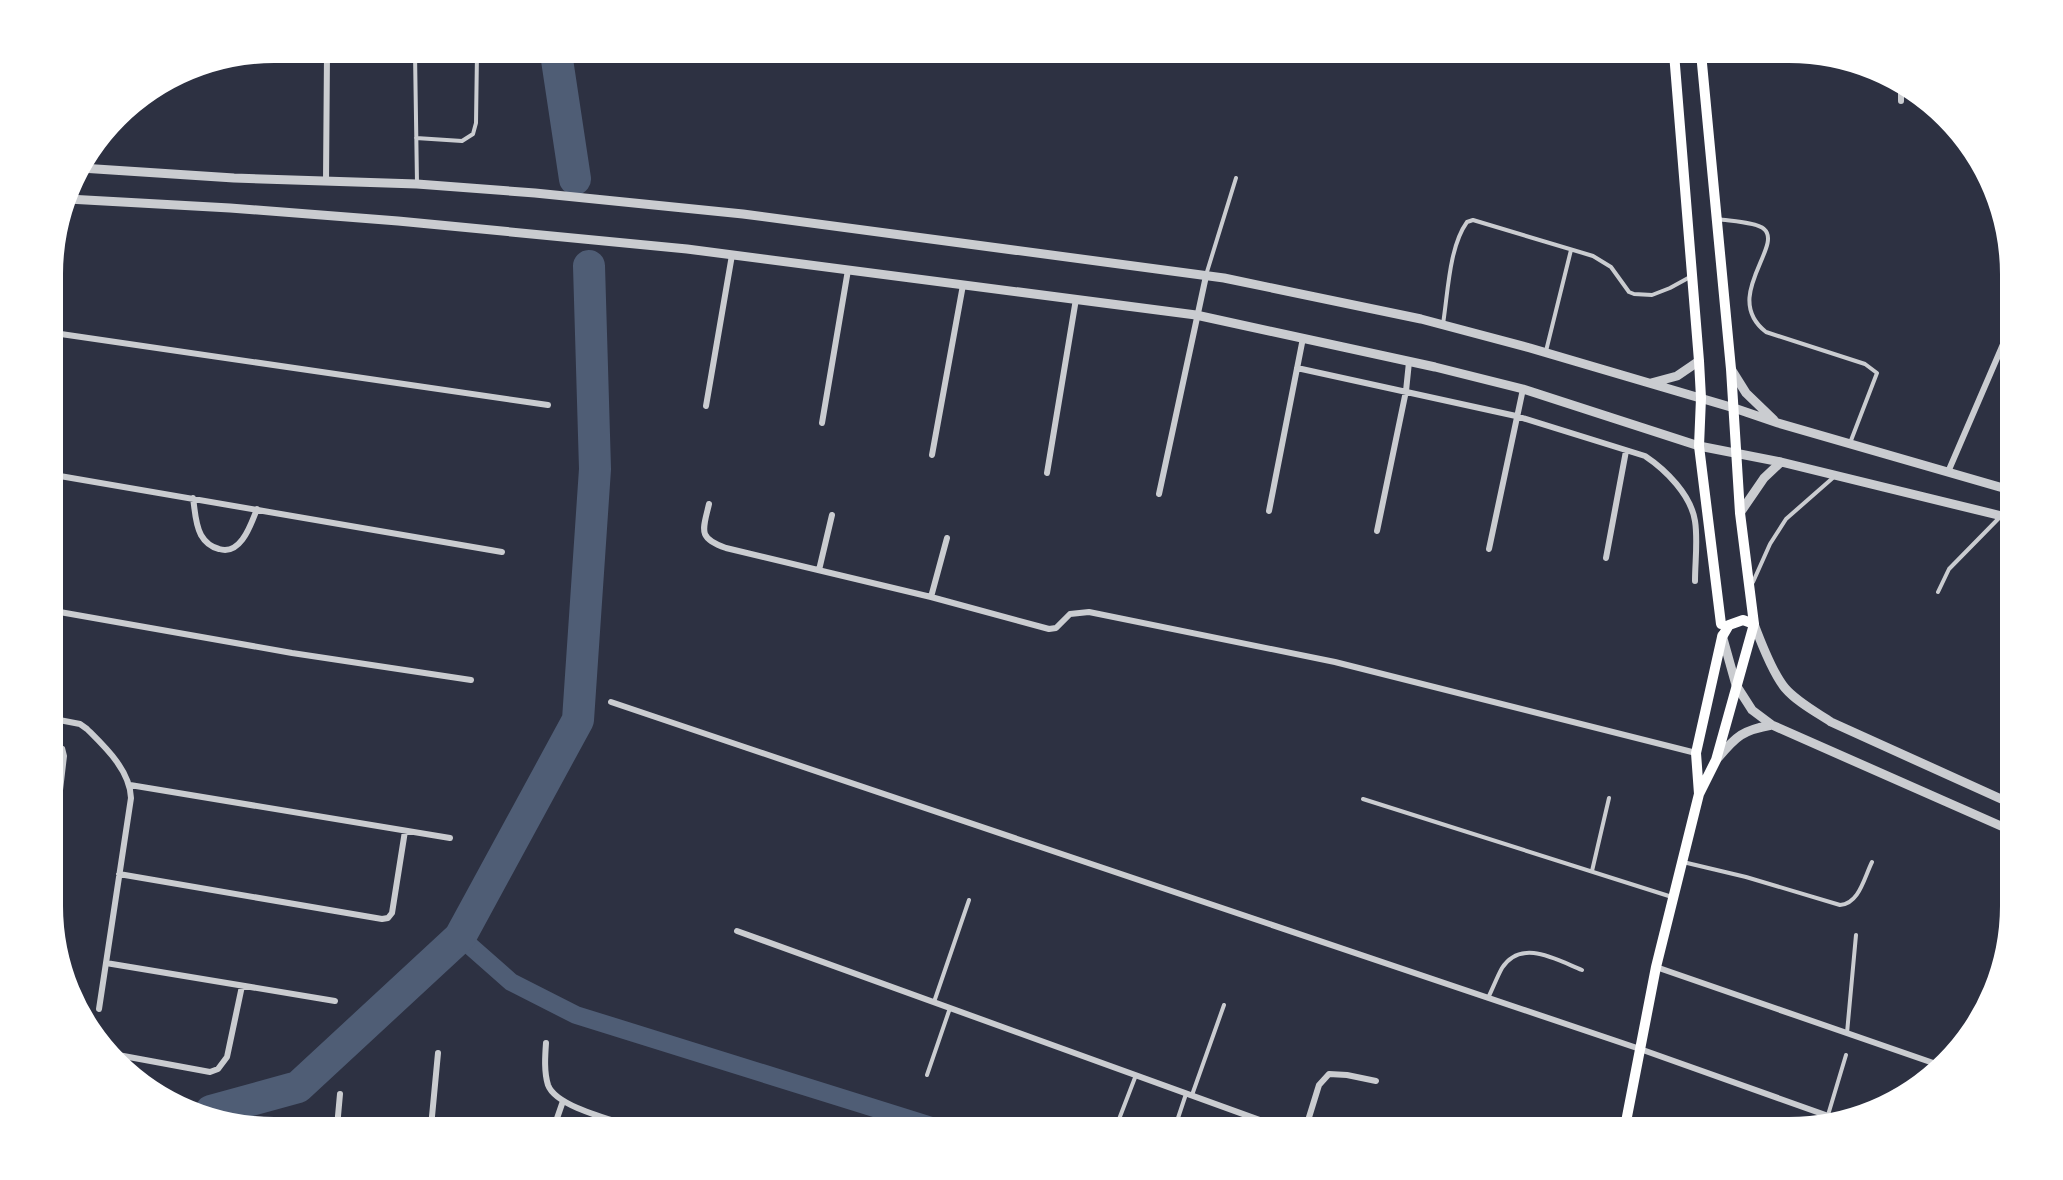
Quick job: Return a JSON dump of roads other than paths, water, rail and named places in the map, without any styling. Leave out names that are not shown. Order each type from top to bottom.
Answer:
[{"type":"main road","points":[[1675,63],[1699,361],[1701,398],[1699,446],[1721,624]]},
{"type":"main road","points":[[1628,1117],[1656,967],[1699,794],[1716,760],[1754,624],[1740,513],[1731,369],[1702,63]]},
{"type":"main road","points":[[1699,794],[1696,753],[1722,637],[1730,625],[1743,620],[1754,624]]},
{"type":"street","points":[[326,181],[327,63]]},
{"type":"street","points":[[1901,95],[1901,101]]},
{"type":"street","points":[[91,169],[234,178],[417,184],[535,193],[743,214],[1206,276],[1311,295],[1443,325],[1546,352],[1778,423],[2000,487]]},
{"type":"street","points":[[77,199],[398,221],[732,255],[1197,315],[1435,367],[1523,389],[1699,446],[1781,462],[2000,516]]},
{"type":"street","points":[[706,406],[732,255]]},
{"type":"street","points":[[822,423],[848,270]]},
{"type":"street","points":[[1159,494],[1206,276]]},
{"type":"street","points":[[932,455],[963,285]]},
{"type":"street","points":[[1047,473],[1076,299]]},
{"type":"street","points":[[63,334],[548,405]]},
{"type":"street","points":[[1269,511],[1304,338]]},
{"type":"street","points":[[1948,472],[2000,351]]},
{"type":"street","points":[[1651,383],[1677,376],[1699,361]]},
{"type":"street","points":[[1377,531],[1406,391],[1409,362]]},
{"type":"street","points":[[1297,368],[1516,416],[1645,456],[1659,465],[1692,509],[1695,522],[1695,581]]},
{"type":"street","points":[[1731,369],[1746,393],[1778,423]]},
{"type":"street","points":[[1489,549],[1523,389]]},
{"type":"street","points":[[1606,558],[1626,450]]},
{"type":"street","points":[[1740,513],[1764,478],[1781,462]]},
{"type":"street","points":[[63,476],[502,552]]},
{"type":"street","points":[[193,498],[196,520],[201,534],[208,544],[225,551],[232,549],[245,536],[257,509]]},
{"type":"street","points":[[709,504],[704,534],[711,542],[1049,629],[1056,628],[1070,614],[1102,613],[1335,662],[1696,753]]},
{"type":"street","points":[[819,570],[832,515]]},
{"type":"street","points":[[931,597],[947,538]]},
{"type":"street","points":[[63,613],[280,651],[471,680]]},
{"type":"street","points":[[1721,624],[1722,637],[1736,685],[1752,710],[1772,725],[2000,826]]},
{"type":"street","points":[[1754,624],[1761,644],[1785,688],[1809,707],[1831,722],[2000,798]]},
{"type":"street","points":[[611,702],[1640,1049],[1825,1114]]},
{"type":"street","points":[[63,721],[80,724],[87,729],[126,775],[130,785],[131,798],[99,1009]]},
{"type":"street","points":[[1716,760],[1733,739],[1753,728],[1772,725]]},
{"type":"street","points":[[130,785],[450,838]]},
{"type":"street","points":[[119,874],[382,919],[388,918],[392,913],[405,831]]},
{"type":"street","points":[[737,931],[1251,1117]]},
{"type":"street","points":[[106,963],[335,1001]]},
{"type":"street","points":[[1656,967],[1931,1062]]},
{"type":"street","points":[[128,1058],[210,1072],[219,1069],[228,1057],[242,986]]},
{"type":"street","points":[[546,1043],[545,1072],[549,1088],[563,1101],[607,1117]]},
{"type":"street","points":[[432,1117],[438,1053]]},
{"type":"street","points":[[1309,1117],[1319,1085],[1329,1074],[1376,1081]]},
{"type":"street","points":[[338,1117],[340,1094]]},
{"type":"street","points":[[557,1117],[563,1101]]},
{"type":"lane","points":[[415,63],[417,184]]},
{"type":"lane","points":[[416,138],[462,141],[473,134],[476,123],[477,63]]},
{"type":"lane","points":[[1206,276],[1236,178]]},
{"type":"lane","points":[[1717,219],[1759,226],[1766,230],[1766,248],[1749,296],[1750,313],[1760,327],[1766,332],[1865,364],[1876,373],[1850,444]]},
{"type":"lane","points":[[1443,325],[1455,247],[1461,230],[1467,222],[1478,221],[1593,256],[1611,267],[1629,292],[1634,294],[1652,295],[1693,276]]},
{"type":"lane","points":[[1546,352],[1571,250]]},
{"type":"lane","points":[[1750,588],[1770,544],[1786,519],[1836,475]]},
{"type":"lane","points":[[1938,592],[1949,569],[2000,522]]},
{"type":"lane","points":[[63,748],[65,756],[63,773]]},
{"type":"lane","points":[[1592,871],[1609,798]]},
{"type":"lane","points":[[1364,799],[1673,897]]},
{"type":"lane","points":[[1683,862],[1746,877],[1840,905],[1848,905],[1855,899],[1872,862]]},
{"type":"lane","points":[[934,1002],[969,900]]},
{"type":"lane","points":[[1847,1033],[1856,935]]},
{"type":"lane","points":[[1488,998],[1503,967],[1523,952],[1534,952],[1582,970]]},
{"type":"lane","points":[[1179,1117],[1224,1005]]},
{"type":"lane","points":[[927,1075],[950,1008]]},
{"type":"lane","points":[[1832,1113],[1846,1055]]},
{"type":"lane","points":[[1120,1117],[1136,1076]]},
{"type":"waterway","points":[[558,63],[575,179]]},
{"type":"waterway","points":[[217,1109],[298,1087],[460,937],[578,720],[595,469],[589,266]]},
{"type":"waterway","points":[[460,937],[511,982],[576,1015],[903,1117]]}]
